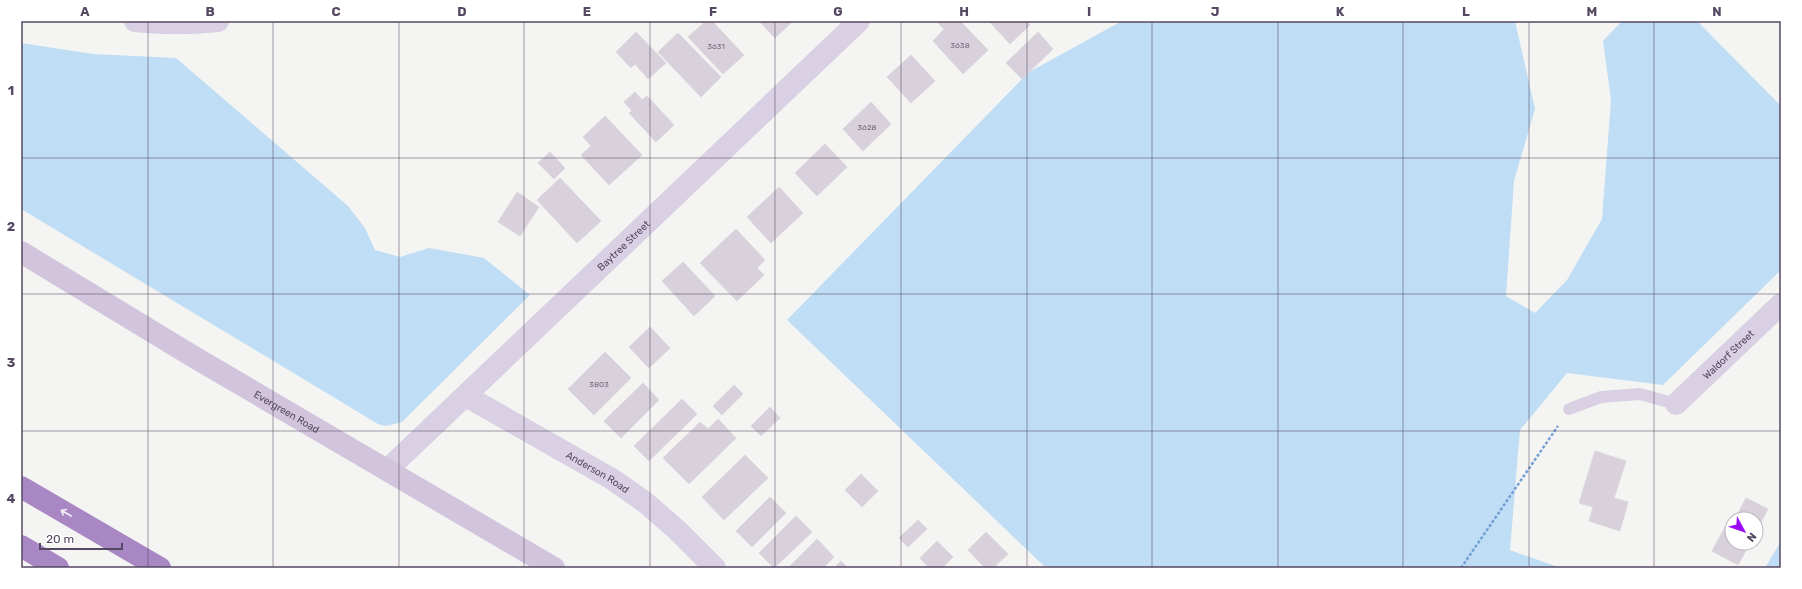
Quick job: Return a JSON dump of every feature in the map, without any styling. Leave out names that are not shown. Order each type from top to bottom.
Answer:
[{"type":"highway","points":[[21,487],[160,568]]},
{"type":"highway","points":[[21,546],[58,568]]},
{"type":"main road","name":"Evergreen Road","points":[[21,252],[194,357],[554,568]]},
{"type":"street","points":[[135,21],[158,24],[191,24],[218,21]]},
{"type":"street","name":"Baytree Street","points":[[387,470],[859,21]]},
{"type":"street","name":"Waldorf Street","points":[[1676,404],[1781,304]]},
{"type":"street","name":"Anderson Road","points":[[466,396],[612,478],[646,503],[677,530],[715,568]]},
{"type":"lane","points":[[1570,409],[1601,398],[1640,394],[1676,404]]},
{"type":"path","points":[[1461,568],[1570,409]]},
{"type":"shaded area","points":[[1122,21],[1515,21],[1535,109],[1514,181],[1506,296],[1535,313],[1567,280],[1602,219],[1611,100],[1603,41],[1622,21],[1697,21],[1781,106],[1781,270],[1663,385],[1567,373],[1520,430],[1510,550],[1561,568],[1046,568],[787,320],[1029,72]]},
{"type":"shaded area","points":[[21,43],[93,54],[176,58],[348,206],[365,228],[375,250],[400,257],[429,248],[484,258],[530,295],[402,422],[386,426],[378,424],[21,209]]},
{"type":"shaded area","points":[[1781,541],[1781,568],[1765,568]]},
{"type":"building","points":[[706,21],[712,21],[744,55],[723,74],[688,37]]},
{"type":"building","points":[[759,21],[793,21],[775,38]]},
{"type":"building","points":[[960,21],[988,50],[963,74],[933,41],[944,29],[937,22]]},
{"type":"building","points":[[989,21],[1026,21],[1030,25],[1010,44]]},
{"type":"building","points":[[636,32],[666,63],[648,79],[635,64],[631,68],[616,52]]},
{"type":"building","points":[[1038,32],[1053,49],[1022,79],[1006,63]]},
{"type":"building","points":[[678,33],[721,77],[701,97],[658,52]]},
{"type":"building","points":[[911,55],[935,81],[911,103],[887,77]]},
{"type":"building","points":[[635,92],[642,100],[647,96],[674,125],[656,142],[629,113],[632,111],[624,102]]},
{"type":"building","points":[[871,102],[891,124],[863,151],[843,129]]},
{"type":"building","points":[[605,116],[642,155],[609,185],[581,155],[591,146],[583,137]]},
{"type":"building","points":[[825,144],[847,167],[817,196],[795,173]]},
{"type":"building","points":[[550,152],[565,168],[554,179],[538,163]]},
{"type":"building","points":[[560,178],[601,221],[577,243],[537,200]]},
{"type":"building","points":[[779,187],[803,213],[771,243],[747,217]]},
{"type":"building","points":[[517,192],[539,207],[520,236],[498,222]]},
{"type":"building","points":[[736,229],[765,260],[757,268],[764,275],[737,301],[700,263]]},
{"type":"building","points":[[683,262],[715,296],[694,316],[662,281]]},
{"type":"building","points":[[650,327],[670,348],[649,368],[629,347]]},
{"type":"building","points":[[605,352],[631,378],[594,415],[568,389]]},
{"type":"building","points":[[643,383],[659,400],[621,438],[604,421]]},
{"type":"building","points":[[734,385],[743,394],[722,415],[713,406]]},
{"type":"building","points":[[682,399],[697,414],[649,461],[634,446]]},
{"type":"building","points":[[770,407],[780,418],[761,436],[751,426]]},
{"type":"building","points":[[718,419],[736,438],[689,484],[663,458],[700,422],[708,429]]},
{"type":"building","points":[[1595,451],[1626,461],[1614,498],[1628,502],[1620,531],[1589,521],[1593,507],[1579,503]]},
{"type":"building","points":[[745,455],[768,478],[724,520],[702,497]]},
{"type":"building","points":[[861,474],[878,491],[862,507],[845,490]]},
{"type":"building","points":[[770,497],[786,513],[752,547],[736,531]]},
{"type":"building","points":[[1746,498],[1768,509],[1764,516],[1764,511],[1739,511]]},
{"type":"building","points":[[796,516],[812,532],[774,568],[759,553]]},
{"type":"building","points":[[918,520],[927,529],[908,547],[899,538]]},
{"type":"building","points":[[1724,529],[1724,551],[1746,551],[1738,565],[1712,551]]},
{"type":"building","points":[[986,532],[1008,554],[993,568],[985,568],[968,550]]},
{"type":"building","points":[[817,539],[834,557],[823,568],[788,568]]},
{"type":"building","points":[[937,541],[953,557],[942,568],[929,568],[920,558]]},
{"type":"building","points":[[841,561],[848,568],[834,568]]}]
